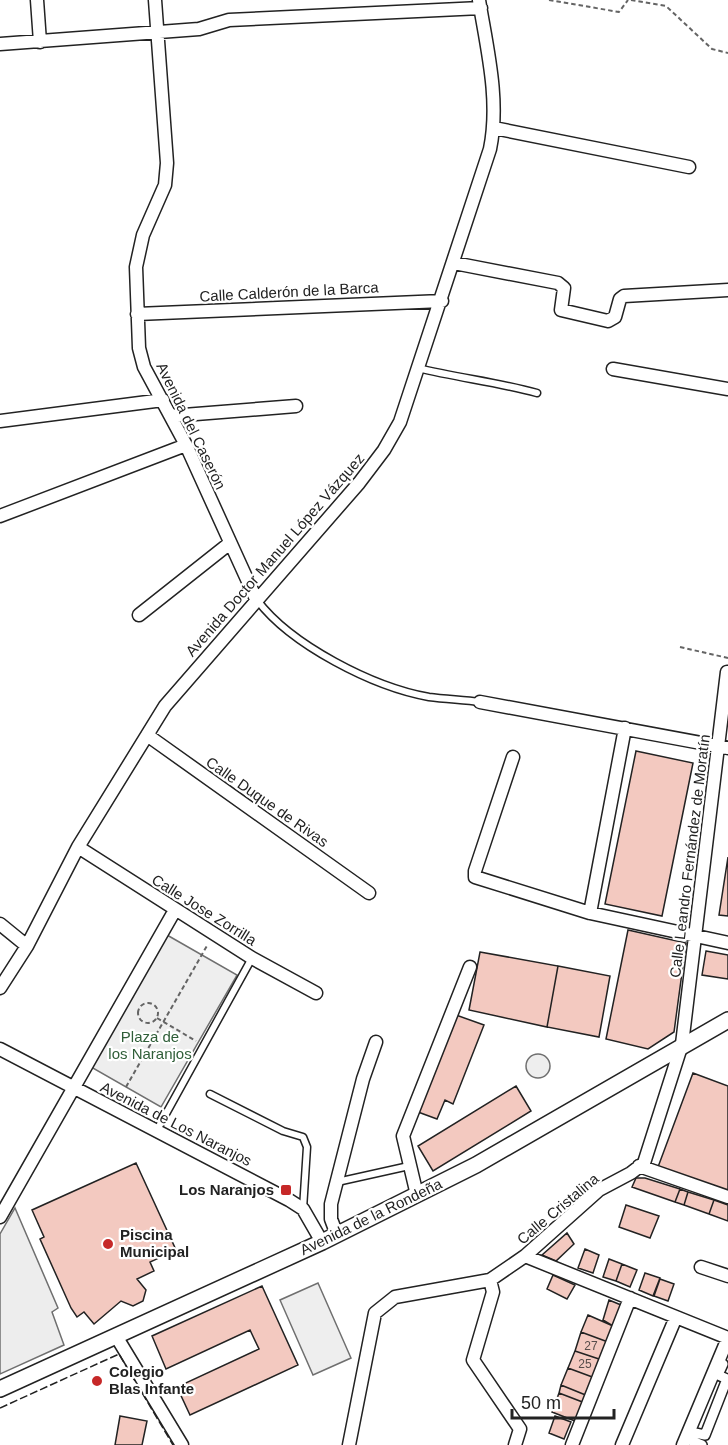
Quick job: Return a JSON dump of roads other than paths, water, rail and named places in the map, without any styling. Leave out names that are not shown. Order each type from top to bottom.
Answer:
[{"type":"street","points":[[37,0],[40,42]]},
{"type":"street","name":"Avenida del Caserón","points":[[155,0],[167,164],[165,185],[138,250],[136,267],[139,348],[144,368],[186,445],[256,599]]},
{"type":"street","points":[[0,44],[199,29],[229,20],[480,4]]},
{"type":"street","name":"Avenida Doctor Manuel López Vázquez","points":[[0,988],[27,945],[78,847],[117,788],[165,706],[359,483],[384,450],[400,422],[442,301],[494,129],[492,76],[480,4]]},
{"type":"street","points":[[494,129],[689,167]]},
{"type":"street","points":[[454,263],[558,283],[564,288],[561,310],[608,321],[615,317],[620,299],[624,296],[728,290]]},
{"type":"street","name":"Calle Calderón de la Barca","points":[[137,314],[442,301]]},
{"type":"street","points":[[613,369],[728,390]]},
{"type":"street","points":[[0,421],[163,400]]},
{"type":"street","points":[[171,416],[296,406]]},
{"type":"street","points":[[0,516],[186,445]]},
{"type":"street","points":[[139,615],[230,543]]},
{"type":"street","name":"Calle Leandro Fernández de Moratín","points":[[682,1044],[723,747],[727,672]]},
{"type":"street","points":[[480,702],[723,747]]},
{"type":"street","points":[[590,913],[625,728]]},
{"type":"street","name":"Calle Duque de Rivas","points":[[147,735],[369,893]]},
{"type":"street","points":[[513,757],[475,871],[476,878],[590,913],[728,943]]},
{"type":"street","name":"Calle Jose Zorrilla","points":[[78,847],[252,958],[316,993]]},
{"type":"street","points":[[0,1217],[175,910]]},
{"type":"street","points":[[0,924],[27,945]]},
{"type":"street","points":[[417,1195],[403,1136],[470,967]]},
{"type":"street","name":"Avenida de la Rondeña","points":[[0,1389],[322,1242],[417,1195],[476,1165],[682,1044],[728,1020]]},
{"type":"street","points":[[337,1235],[330,1211],[363,1079],[376,1042]]},
{"type":"street","points":[[639,1167],[644,1163],[682,1044]]},
{"type":"street","name":"Avenida de Los Naranjos","points":[[0,1049],[303,1209]]},
{"type":"street","points":[[639,1167],[728,1197]]},
{"type":"street","name":"Calle Cristalina","points":[[349,1445],[375,1313],[395,1298],[490,1280],[525,1256],[599,1190],[639,1167]]},
{"type":"street","points":[[303,1209],[322,1242]]},
{"type":"street","points":[[525,1256],[728,1338],[683,1445]]},
{"type":"street","points":[[701,1267],[728,1276]]},
{"type":"street","points":[[490,1280],[493,1292],[473,1360],[520,1429],[515,1445]]},
{"type":"street","points":[[572,1445],[630,1298]]},
{"type":"street","points":[[622,1445],[676,1317]]},
{"type":"street","points":[[116,1336],[182,1445]]},
{"type":"street","points":[[702,1445],[692,1441],[695,1433],[705,1435],[727,1379],[718,1375],[728,1351]]},
{"type":"lane","points":[[418,369],[474,382],[490,381],[537,393]]},
{"type":"lane","points":[[256,599],[266,612],[299,638],[358,672],[390,686],[427,696],[480,702]]},
{"type":"lane","points":[[157,1130],[252,958]]},
{"type":"lane","points":[[210,1094],[283,1131],[303,1137],[307,1147],[303,1209]]},
{"type":"lane","points":[[336,1182],[409,1166]]},
{"type":"place","name":"Los Naranjos","points":[[286,1190]]},
{"type":"place","name":"Piscina Municipal","points":[[108,1244]]},
{"type":"place","name":"Colegio Blas Infante","points":[[97,1381]]},
{"type":"park label","name":"Plaza de los Naranjos","points":[[150,1046]]}]
